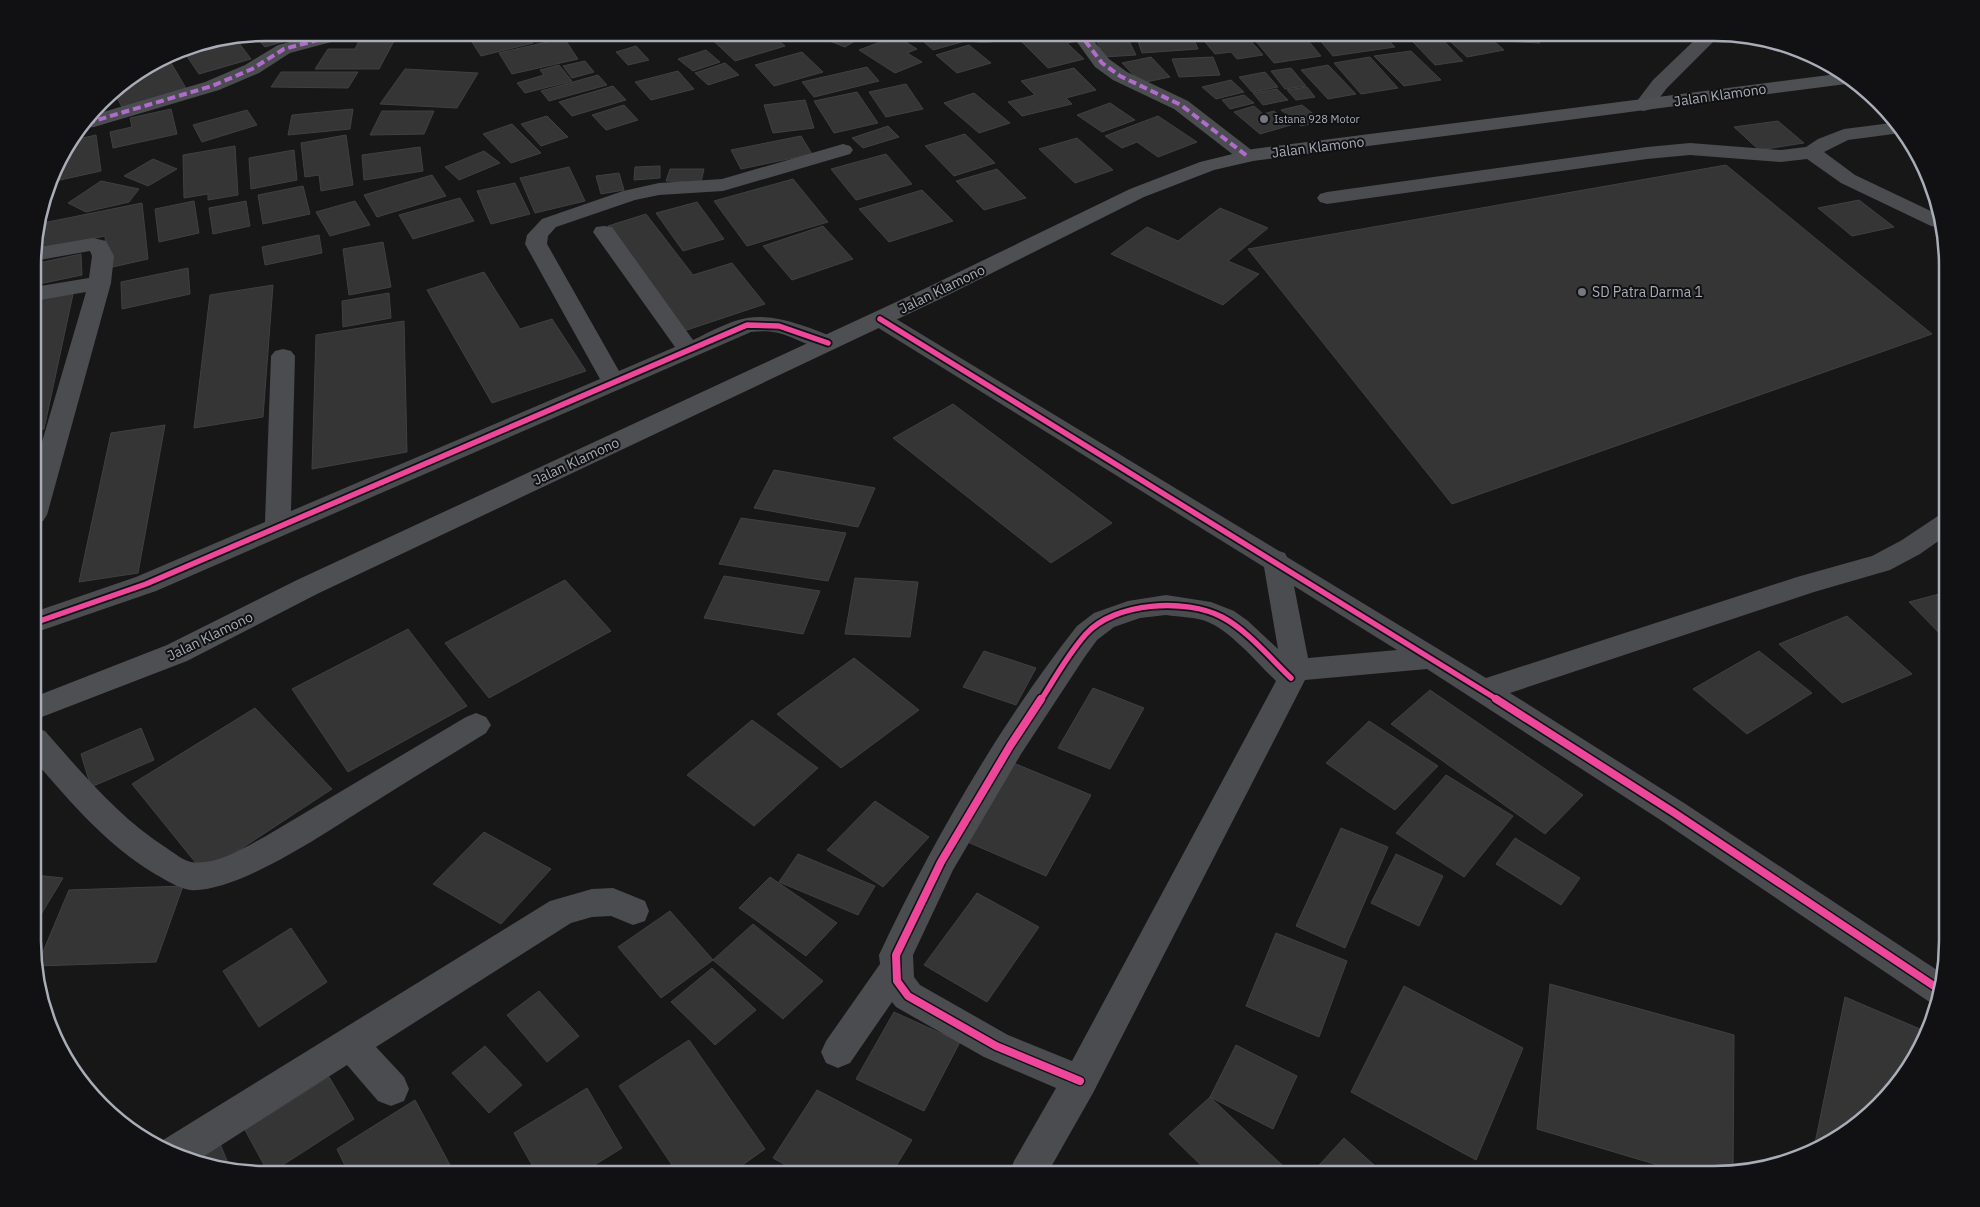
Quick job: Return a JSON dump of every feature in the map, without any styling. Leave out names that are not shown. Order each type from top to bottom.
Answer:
[{"type":"main road","name":"Jalan Klamono","points":[[41,706],[177,653],[316,582],[880,319],[1138,193],[1194,170],[1247,156],[1839,79]]},
{"type":"street","points":[[95,121],[212,86],[252,68],[284,48],[310,41]]},
{"type":"street","points":[[1085,41],[1102,63],[1120,76],[1181,104],[1247,156]]},
{"type":"street","points":[[1644,105],[1660,84],[1703,41]]},
{"type":"street","points":[[1327,198],[1690,148],[1781,156],[1811,152],[1825,143],[1844,135],[1892,129]]},
{"type":"street","points":[[614,383],[536,244],[538,235],[549,223],[630,195],[659,189],[723,185],[843,150]]},
{"type":"street","points":[[1811,152],[1848,179],[1934,220]]},
{"type":"street","points":[[604,232],[689,350]]},
{"type":"street","points":[[41,490],[100,283],[103,256],[98,246],[92,244],[42,254]]},
{"type":"street","points":[[41,293],[100,283]]},
{"type":"street","points":[[880,319],[1276,560],[1432,658],[1673,812],[1934,986]]},
{"type":"street","points":[[41,621],[146,584],[747,325],[776,324],[828,343]]},
{"type":"street","points":[[278,527],[283,356]]},
{"type":"street","points":[[1482,691],[1807,584],[1881,563],[1939,527]]},
{"type":"street","points":[[1032,1166],[1080,1081],[1294,674],[1276,560]]},
{"type":"street","points":[[1080,1081],[996,1046],[908,996],[897,981],[895,970],[896,955],[909,924],[941,862],[1010,746],[1087,633],[1104,620],[1138,608],[1166,605],[1211,612],[1224,618],[1294,674],[1432,658]]},
{"type":"street","points":[[41,747],[110,824],[152,856],[180,872],[190,876],[202,876],[247,861],[288,839],[476,725]]},
{"type":"street","points":[[182,1150],[562,911],[592,903],[613,902],[633,911]]},
{"type":"street","points":[[838,1052],[895,970]]},
{"type":"street","points":[[350,1044],[390,1089]]},
{"type":"building","points":[[260,41],[285,41],[265,47]]},
{"type":"building","points":[[359,41],[394,41],[379,69],[315,69],[328,49],[355,49]]},
{"type":"building","points":[[532,41],[533,43],[481,56],[472,42]]},
{"type":"building","points":[[551,41],[566,41],[578,59],[512,74],[499,53]]},
{"type":"building","points":[[714,41],[779,41],[785,46],[735,61]]},
{"type":"building","points":[[830,41],[855,41],[845,47]]},
{"type":"building","points":[[883,41],[904,41],[917,49],[907,53],[922,62],[895,73],[859,50]]},
{"type":"building","points":[[923,41],[965,41],[933,50]]},
{"type":"building","points":[[1021,41],[1078,41],[1067,43],[1084,59],[1048,68]]},
{"type":"building","points":[[1097,41],[1129,41],[1136,55],[1104,57]]},
{"type":"building","points":[[1138,41],[1194,41],[1198,49],[1142,53]]},
{"type":"building","points":[[1204,41],[1251,41],[1263,55],[1237,59],[1231,52],[1215,54]]},
{"type":"building","points":[[1256,41],[1309,41],[1321,56],[1274,63]]},
{"type":"building","points":[[1321,41],[1389,41],[1395,47],[1333,56]]},
{"type":"building","points":[[1444,41],[1463,61],[1435,65],[1413,42]]},
{"type":"building","points":[[1450,41],[1494,41],[1504,50],[1467,57]]},
{"type":"building","points":[[1503,41],[1539,41],[1540,43]]},
{"type":"building","points":[[239,43],[251,59],[199,74],[187,56]]},
{"type":"building","points":[[969,45],[991,63],[957,73],[936,55]]},
{"type":"building","points":[[636,46],[649,60],[628,65],[616,52]]},
{"type":"building","points":[[706,50],[720,62],[693,71],[678,59]]},
{"type":"building","points":[[1411,51],[1441,80],[1404,86],[1374,56]]},
{"type":"building","points":[[802,52],[823,72],[774,86],[755,65]]},
{"type":"building","points":[[1151,57],[1170,77],[1141,83],[1122,63]]},
{"type":"building","points":[[1213,57],[1220,75],[1179,77],[1172,59]]},
{"type":"building","points":[[1370,57],[1398,88],[1361,94],[1334,63]]},
{"type":"building","points":[[585,61],[594,72],[572,78],[563,66]]},
{"type":"building","points":[[171,62],[187,90],[122,107],[117,98],[135,84]]},
{"type":"building","points":[[725,63],[739,75],[708,85],[695,73]]},
{"type":"building","points":[[559,65],[572,81],[525,93],[517,83],[544,75],[540,70]]},
{"type":"building","points":[[1328,65],[1356,94],[1328,99],[1301,70]]},
{"type":"building","points":[[867,67],[879,81],[814,97],[802,82]]},
{"type":"building","points":[[1074,68],[1096,90],[1066,98],[1072,104],[1022,116],[1008,102],[1035,95],[1021,81]]},
{"type":"building","points":[[1291,68],[1306,86],[1285,89],[1271,71]]},
{"type":"building","points":[[405,69],[478,73],[457,108],[380,104]]},
{"type":"building","points":[[678,71],[694,89],[651,100],[635,82]]},
{"type":"building","points":[[281,72],[358,72],[348,88],[271,87]]},
{"type":"building","points":[[1265,72],[1278,87],[1252,92],[1239,77]]},
{"type":"building","points":[[598,75],[607,85],[549,101],[541,91]]},
{"type":"building","points":[[1231,80],[1244,92],[1216,99],[1202,87]]},
{"type":"building","points":[[906,84],[923,109],[886,117],[869,92]]},
{"type":"building","points":[[613,86],[626,100],[572,116],[559,102]]},
{"type":"building","points":[[1307,87],[1315,97],[1296,100],[1287,90]]},
{"type":"building","points":[[1277,89],[1288,100],[1263,105],[1253,93]]},
{"type":"building","points":[[857,92],[878,123],[834,133],[814,101]]},
{"type":"building","points":[[974,93],[1010,123],[979,133],[944,103]]},
{"type":"building","points":[[1244,95],[1254,103],[1230,109],[1222,100]]},
{"type":"building","points":[[805,100],[814,128],[773,133],[764,105]]},
{"type":"building","points":[[1110,103],[1135,120],[1102,132],[1077,115]]},
{"type":"building","points":[[624,105],[638,120],[606,130],[592,115]]},
{"type":"building","points":[[1302,105],[1322,121],[1301,126],[1281,110]]},
{"type":"building","name":"Istana 928 Motor","points":[[1254,106],[1263,114],[1274,111],[1291,125],[1260,134],[1234,112]]},
{"type":"building","points":[[171,109],[177,134],[113,148],[110,132],[132,127],[130,118]]},
{"type":"building","points":[[353,109],[350,129],[288,135],[292,115]]},
{"type":"building","points":[[247,110],[257,125],[202,142],[193,125]]},
{"type":"building","points":[[382,111],[434,111],[424,134],[370,135]]},
{"type":"building","points":[[547,116],[568,137],[541,146],[521,124]]},
{"type":"building","points":[[1158,116],[1197,142],[1158,157],[1137,142],[1122,148],[1105,136]]},
{"type":"building","points":[[1778,121],[1804,143],[1759,150],[1734,127]]},
{"type":"building","points":[[512,124],[541,153],[511,163],[483,134]]},
{"type":"building","points":[[888,126],[899,137],[863,148],[852,138]]},
{"type":"building","points":[[965,134],[995,163],[954,176],[925,146]]},
{"type":"building","points":[[96,135],[101,171],[58,180],[71,154],[81,138]]},
{"type":"building","points":[[346,135],[353,185],[321,191],[319,175],[305,177],[301,143]]},
{"type":"building","points":[[801,136],[812,154],[741,169],[731,150]]},
{"type":"building","points":[[1077,138],[1113,170],[1075,183],[1039,149]]},
{"type":"building","points":[[235,146],[238,195],[208,200],[208,194],[184,198],[183,155]]},
{"type":"building","points":[[420,147],[423,171],[364,180],[362,155]]},
{"type":"building","points":[[294,150],[297,180],[251,189],[249,158]]},
{"type":"building","points":[[484,151],[500,163],[459,180],[445,167]]},
{"type":"building","points":[[886,154],[912,184],[856,200],[831,169]]},
{"type":"building","points":[[153,159],[177,169],[148,186],[124,176]]},
{"type":"building","name":"SD Patra Darma 1","points":[[1726,165],[1932,334],[1452,504],[1248,249]]},
{"type":"building","points":[[660,166],[660,178],[634,180],[635,167]]},
{"type":"building","points":[[569,167],[585,201],[535,213],[520,178]]},
{"type":"building","points":[[670,169],[704,169],[701,182],[666,181]]},
{"type":"building","points":[[997,169],[1026,198],[984,210],[956,181]]},
{"type":"building","points":[[619,173],[624,190],[601,194],[596,176]]},
{"type":"building","points":[[432,175],[446,196],[377,217],[364,195]]},
{"type":"building","points":[[793,179],[828,222],[747,246],[714,201]]},
{"type":"building","points":[[101,181],[139,189],[129,202],[86,212],[68,203]]},
{"type":"building","points":[[515,183],[530,214],[491,224],[477,191]]},
{"type":"building","points":[[303,186],[310,214],[263,224],[258,195]]},
{"type":"building","points":[[922,190],[953,221],[889,242],[859,209]]},
{"type":"building","points":[[460,198],[474,221],[413,239],[399,215]]},
{"type":"building","points":[[1859,200],[1894,227],[1852,236],[1818,208]]},
{"type":"building","points":[[194,201],[199,233],[159,242],[155,209]]},
{"type":"building","points":[[246,201],[250,226],[213,234],[209,208]]},
{"type":"building","points":[[355,201],[370,225],[330,236],[316,212]]},
{"type":"building","points":[[697,202],[724,239],[683,251],[656,213]]},
{"type":"building","points":[[142,203],[148,259],[108,268],[105,236],[42,249],[46,222]]},
{"type":"building","points":[[1220,208],[1268,228],[1228,261],[1259,274],[1223,305],[1111,254],[1147,227],[1178,241]]},
{"type":"building","points":[[646,214],[693,275],[732,263],[765,304],[684,331],[608,226]]},
{"type":"building","points":[[823,226],[853,259],[792,280],[763,246]]},
{"type":"building","points":[[319,235],[322,253],[265,265],[262,247]]},
{"type":"building","points":[[383,242],[391,287],[349,295],[343,249]]},
{"type":"building","points":[[81,254],[82,275],[41,284],[41,262]]},
{"type":"building","points":[[188,268],[190,294],[122,309],[121,282]]},
{"type":"building","points":[[484,272],[520,329],[552,319],[586,371],[492,403],[427,290]]},
{"type":"building","points":[[273,285],[263,417],[194,428],[210,295]]},
{"type":"building","points":[[389,293],[391,318],[343,327],[342,301]]},
{"type":"building","points":[[73,294],[44,429],[41,430],[41,299]]},
{"type":"building","points":[[404,321],[407,452],[312,469],[316,335]]},
{"type":"building","points":[[953,404],[1112,523],[1051,563],[893,438]]},
{"type":"building","points":[[165,425],[138,573],[79,582],[111,433]]},
{"type":"building","points":[[774,470],[875,488],[858,527],[754,508]]},
{"type":"building","points":[[741,518],[846,533],[828,581],[719,564]]},
{"type":"building","points":[[724,576],[820,591],[803,634],[704,618]]},
{"type":"building","points":[[855,578],[918,582],[910,637],[845,634]]},
{"type":"building","points":[[565,580],[611,631],[489,698],[445,643]]},
{"type":"building","points":[[1939,594],[1939,633],[1909,602]]},
{"type":"building","points":[[1847,616],[1912,674],[1842,703],[1779,644]]},
{"type":"building","points":[[408,629],[467,706],[348,772],[292,689]]},
{"type":"building","points":[[984,651],[1036,668],[1016,705],[963,687]]},
{"type":"building","points":[[1759,651],[1812,693],[1747,734],[1693,689]]},
{"type":"building","points":[[854,658],[919,710],[841,768],[777,714]]},
{"type":"building","points":[[1093,688],[1144,708],[1110,769],[1058,748]]},
{"type":"building","points":[[1430,690],[1583,795],[1545,834],[1391,724]]},
{"type":"building","points":[[255,708],[332,789],[204,873],[132,784]]},
{"type":"building","points":[[752,720],[818,768],[754,826],[687,775]]},
{"type":"building","points":[[1369,721],[1438,766],[1395,810],[1326,763]]},
{"type":"building","points":[[141,728],[154,760],[91,787],[81,754]]},
{"type":"building","points":[[1011,762],[1091,795],[1046,876],[963,840]]},
{"type":"building","points":[[1446,775],[1513,816],[1464,877],[1396,833]]},
{"type":"building","points":[[875,801],[929,837],[883,887],[827,850]]},
{"type":"building","points":[[1341,828],[1388,847],[1345,948],[1296,926]]},
{"type":"building","points":[[484,832],[551,869],[501,924],[433,884]]},
{"type":"building","points":[[1515,838],[1580,878],[1561,905],[1496,864]]},
{"type":"building","points":[[798,854],[875,886],[858,915],[779,882]]},
{"type":"building","points":[[1396,854],[1443,876],[1419,926],[1371,903]]},
{"type":"building","points":[[41,876],[63,878],[41,914]]},
{"type":"building","points":[[770,877],[837,923],[806,956],[739,908]]},
{"type":"building","points":[[183,886],[156,962],[43,966],[42,954],[69,890]]},
{"type":"building","points":[[977,893],[1039,927],[987,1002],[924,965]]},
{"type":"building","points":[[670,911],[713,960],[661,998],[618,947]]},
{"type":"building","points":[[753,924],[823,981],[783,1019],[713,960]]},
{"type":"building","points":[[291,928],[327,982],[259,1027],[223,971]]},
{"type":"building","points":[[1276,933],[1347,961],[1319,1037],[1246,1006]]},
{"type":"building","points":[[712,968],[756,1010],[715,1045],[671,1002]]},
{"type":"building","points":[[1550,984],[1734,1035],[1733,1165],[1661,1166],[1537,1129]]},
{"type":"building","points":[[1404,986],[1523,1048],[1476,1160],[1351,1092]]},
{"type":"building","points":[[539,991],[579,1036],[547,1062],[507,1015]]},
{"type":"building","points":[[1845,997],[1921,1029],[1901,1066],[1873,1100],[1839,1128],[1815,1142]]},
{"type":"building","points":[[894,1012],[960,1042],[924,1111],[856,1079]]},
{"type":"building","points":[[689,1040],[765,1149],[741,1166],[673,1166],[619,1086]]},
{"type":"building","points":[[1236,1045],[1297,1076],[1273,1129],[1210,1097]]},
{"type":"building","points":[[485,1046],[522,1085],[489,1113],[452,1073]]},
{"type":"building","points":[[329,1077],[354,1119],[281,1166],[265,1166],[245,1130]]},
{"type":"building","points":[[587,1088],[622,1148],[593,1166],[533,1166],[514,1133]]},
{"type":"building","points":[[817,1090],[912,1140],[896,1166],[788,1166],[773,1158]]},
{"type":"building","points":[[1210,1097],[1283,1166],[1202,1166],[1169,1134]]},
{"type":"building","points":[[415,1100],[450,1165],[345,1166],[337,1149]]},
{"type":"building","points":[[1344,1138],[1375,1166],[1318,1166]]},
{"type":"building","points":[[218,1139],[228,1162],[208,1158],[192,1153]]},
{"type":"marked path","points":[[95,121],[212,86],[252,69],[284,49],[314,41]]},
{"type":"marked path","points":[[1085,41],[1102,63],[1120,76],[1181,105],[1247,156]]},
{"type":"cycle path","points":[[880,319],[1432,658],[1673,812],[1934,986]]},
{"type":"cycle path","points":[[41,621],[146,584],[747,325],[779,326],[828,343]]},
{"type":"cycle path","points":[[1080,1081],[996,1046],[908,996],[897,981],[896,955],[941,862],[1010,746],[1074,650],[1087,633],[1104,620],[1138,608],[1166,605],[1211,612],[1238,628],[1291,678]]},
{"type":"place","name":"Istana 928 Motor","points":[[1264,119]]},
{"type":"place","name":"SD Patra Darma 1","points":[[1582,292]]}]
